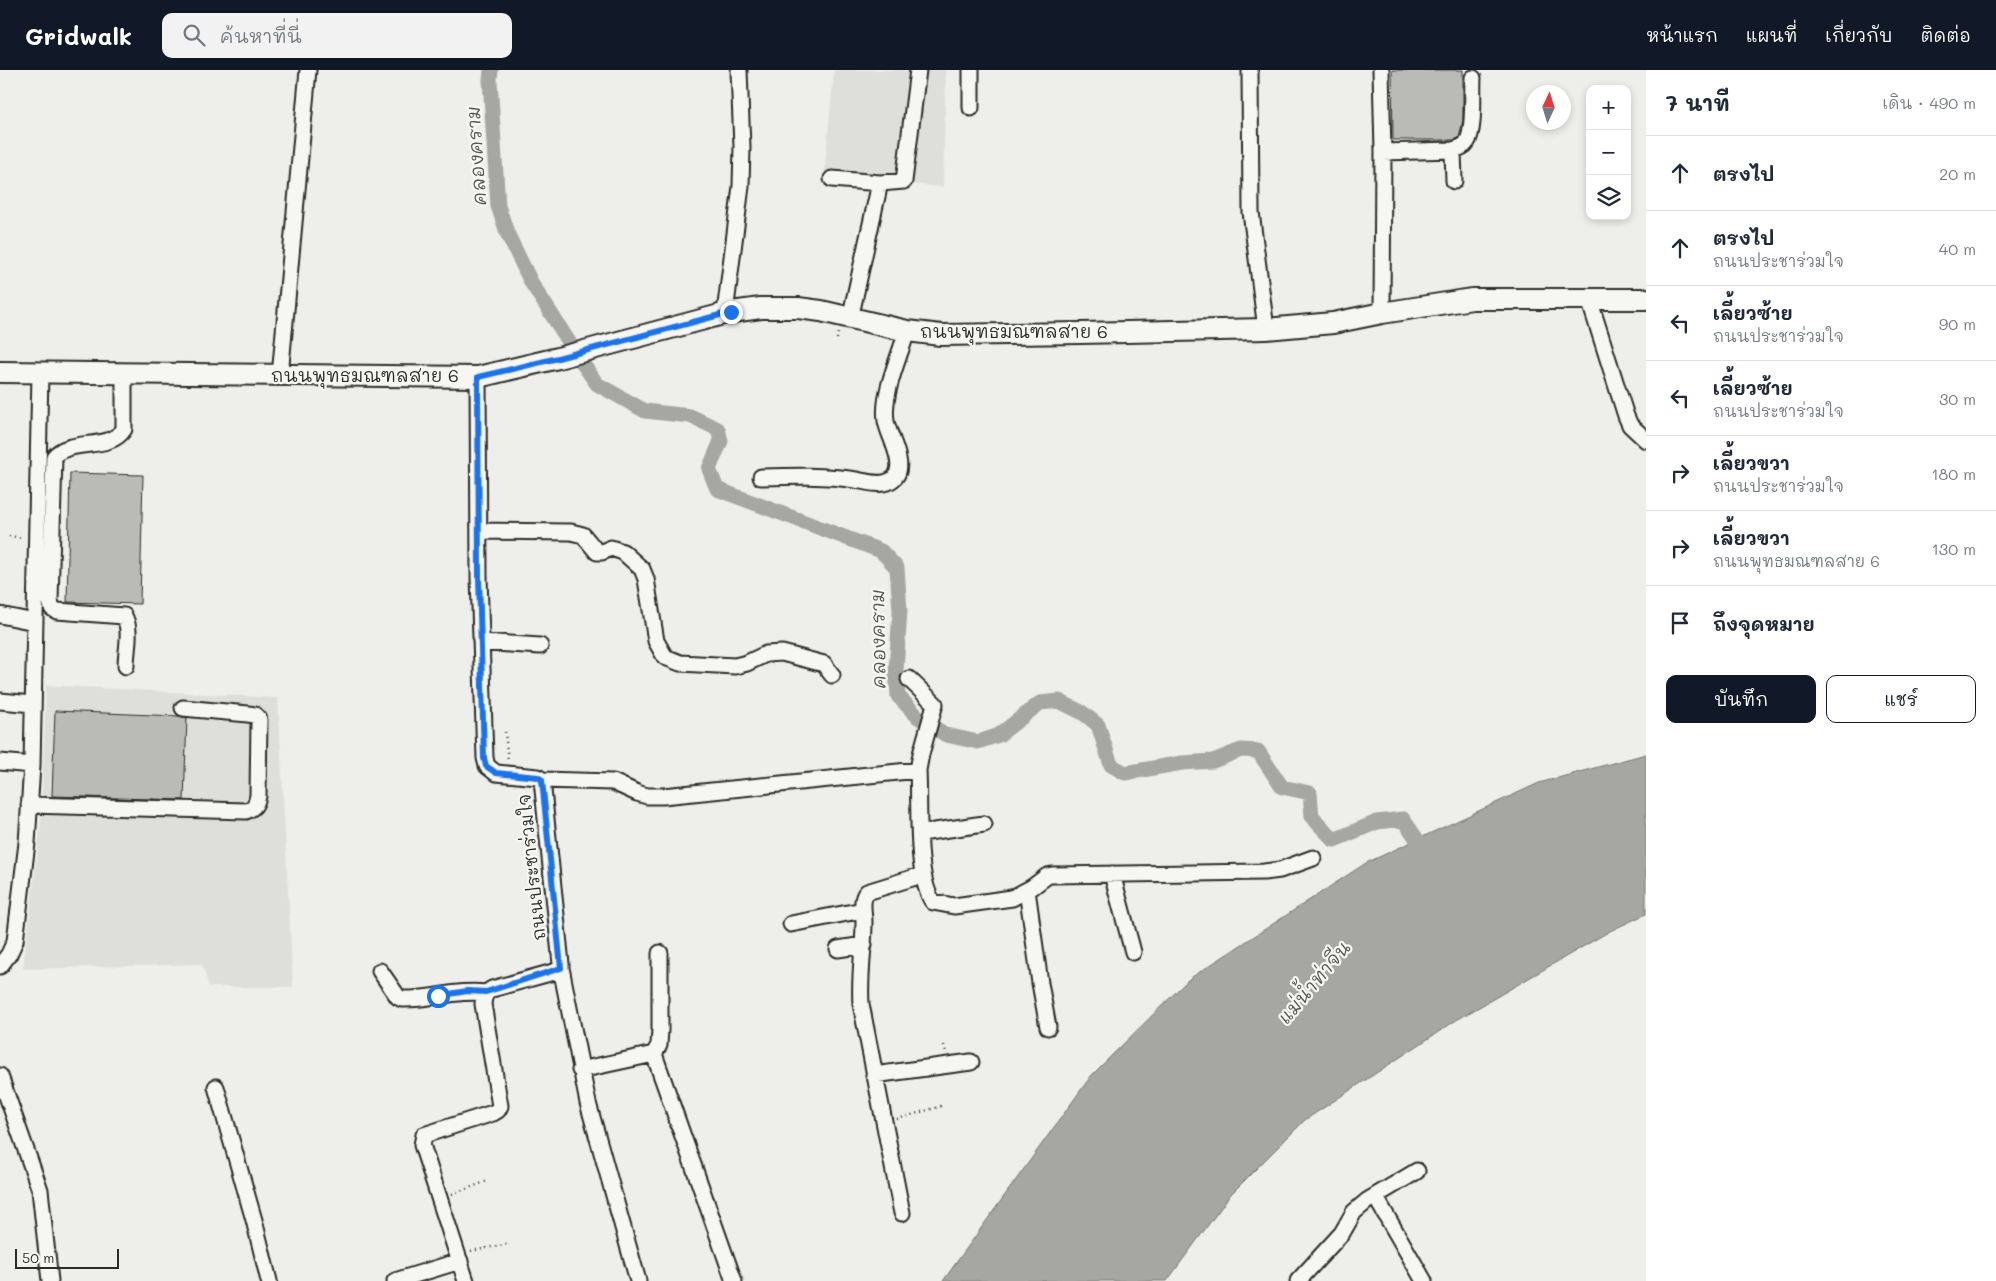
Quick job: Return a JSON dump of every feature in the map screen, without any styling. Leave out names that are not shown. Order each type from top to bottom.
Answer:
[{"type":"main road","name":"ถนนพุทธมณฑลสาย 6","points":[[0,372],[478,377],[558,358],[725,313],[761,308],[798,308],[821,311],[907,331],[941,335],[1266,329],[1333,323],[1382,313],[1472,299],[1646,299]]},
{"type":"street","points":[[280,376],[308,70]]},
{"type":"street","points":[[725,313],[741,186],[742,147],[739,70]]},
{"type":"street","points":[[832,179],[880,183],[899,183],[904,181],[918,70]]},
{"type":"street","points":[[970,70],[972,108]]},
{"type":"street","points":[[1250,70],[1251,212],[1266,329]]},
{"type":"street","points":[[1381,70],[1383,152],[1382,313]]},
{"type":"street","points":[[1383,152],[1453,150],[1462,147],[1468,141],[1470,135],[1473,78]]},
{"type":"street","points":[[1453,150],[1454,181]]},
{"type":"street","points":[[850,319],[880,183]]},
{"type":"street","points":[[1589,299],[1626,416],[1630,425],[1646,440]]},
{"type":"street","points":[[761,477],[818,476],[871,483],[891,481],[898,470],[898,452],[888,428],[886,400],[907,331]]},
{"type":"street","points":[[0,966],[9,954],[15,941],[28,843],[32,765],[40,373]]},
{"type":"street","points":[[124,374],[124,429],[121,434],[113,439],[66,449],[58,452],[54,457],[50,601],[52,608],[57,611],[124,616],[127,634],[126,666]]},
{"type":"street","name":"ถนนประชาร่วมใจ","points":[[478,377],[479,576],[484,758],[490,770],[496,773],[538,777],[542,780],[561,968],[580,1070],[605,1167],[638,1281]]},
{"type":"street","points":[[480,531],[571,532],[583,535],[597,552],[611,548],[623,552],[636,562],[644,574],[656,641],[665,658],[680,663],[735,666],[747,663],[766,654],[782,653],[824,664],[832,675]]},
{"type":"street","points":[[0,615],[35,622]]},
{"type":"street","points":[[481,642],[540,646]]},
{"type":"street","points":[[909,679],[936,704],[918,770],[922,875],[927,894],[933,902],[942,905],[965,905],[1012,898],[1047,876],[1052,875],[1264,872],[1280,870],[1313,858]]},
{"type":"street","points":[[0,701],[33,704]]},
{"type":"street","points":[[30,804],[246,811],[253,809],[258,796],[260,719],[255,715],[183,708]]},
{"type":"street","points":[[0,762],[32,765]]},
{"type":"street","points":[[542,780],[613,782],[647,796],[664,796],[918,770]]},
{"type":"street","points":[[921,833],[984,824]]},
{"type":"street","points":[[1112,874],[1133,952]]},
{"type":"street","points":[[902,1213],[861,1004],[860,989],[864,945],[863,899],[867,892],[922,875]]},
{"type":"street","points":[[1027,890],[1048,1026]]},
{"type":"street","points":[[791,924],[863,910]]},
{"type":"street","points":[[838,949],[864,945]]},
{"type":"street","points":[[660,953],[660,1030],[659,1045],[654,1054],[734,1281]]},
{"type":"street","points":[[380,971],[402,999],[467,991],[486,992],[561,968]]},
{"type":"street","points":[[466,1281],[422,1145],[424,1135],[493,1113],[500,1106],[482,1004],[486,992]]},
{"type":"street","points":[[580,1070],[654,1054]]},
{"type":"street","points":[[874,1075],[971,1062]]},
{"type":"street","points":[[0,1076],[40,1190],[50,1281]]},
{"type":"street","points":[[216,1087],[254,1220],[268,1281]]},
{"type":"street","points":[[1298,1281],[1342,1233],[1354,1212],[1375,1196],[1417,1171]]},
{"type":"street","points":[[1375,1196],[1424,1281]]},
{"type":"street","points":[[395,1281],[458,1257]]},
{"type":"path","points":[[505,732],[509,774]]},
{"type":"path","points":[[884,1123],[942,1106]]},
{"type":"path","points":[[439,1198],[488,1181]]},
{"type":"path","points":[[458,1257],[508,1244]]},
{"type":"shaded area","points":[[834,70],[946,70],[943,187],[824,177]]},
{"type":"shaded area","points":[[46,685],[278,698],[293,987],[209,987],[202,964],[23,969],[41,823]]},
{"type":"water","name":"แม่น้ำท่าจีน","points":[[1646,754],[1646,914],[1610,931],[1455,1021],[1305,1120],[1231,1194],[1167,1281],[943,1281],[1091,1076],[1189,979],[1366,863],[1539,783]]},
{"type":"building","points":[[1392,70],[1463,70],[1463,120],[1459,138],[1454,140],[1393,140]]},
{"type":"building","points":[[70,473],[143,475],[140,604],[67,602]]},
{"type":"building","points":[[55,711],[178,716],[187,718],[184,800],[52,796]]},
{"type":"waterway","name":"คลองคราม","points":[[491,70],[490,80],[498,206],[508,235],[531,282],[569,342]]},
{"type":"waterway","name":"คลองคราม","points":[[583,364],[597,384],[645,411],[690,416],[718,429],[721,441],[709,469],[717,489],[881,551],[897,568],[900,611],[896,670],[898,696],[918,717],[946,735],[978,742],[999,735],[1040,703],[1059,701],[1083,713],[1098,725],[1111,765],[1125,773],[1182,763],[1213,761],[1241,750],[1258,751],[1282,787],[1310,793],[1312,817],[1334,840],[1377,822],[1403,819],[1427,854]]},
{"type":"route","points":[[438,996],[467,991],[486,992],[557,971],[561,968],[542,780],[538,777],[496,773],[486,766],[484,758],[479,576],[478,377],[558,358],[731,312]]}]
